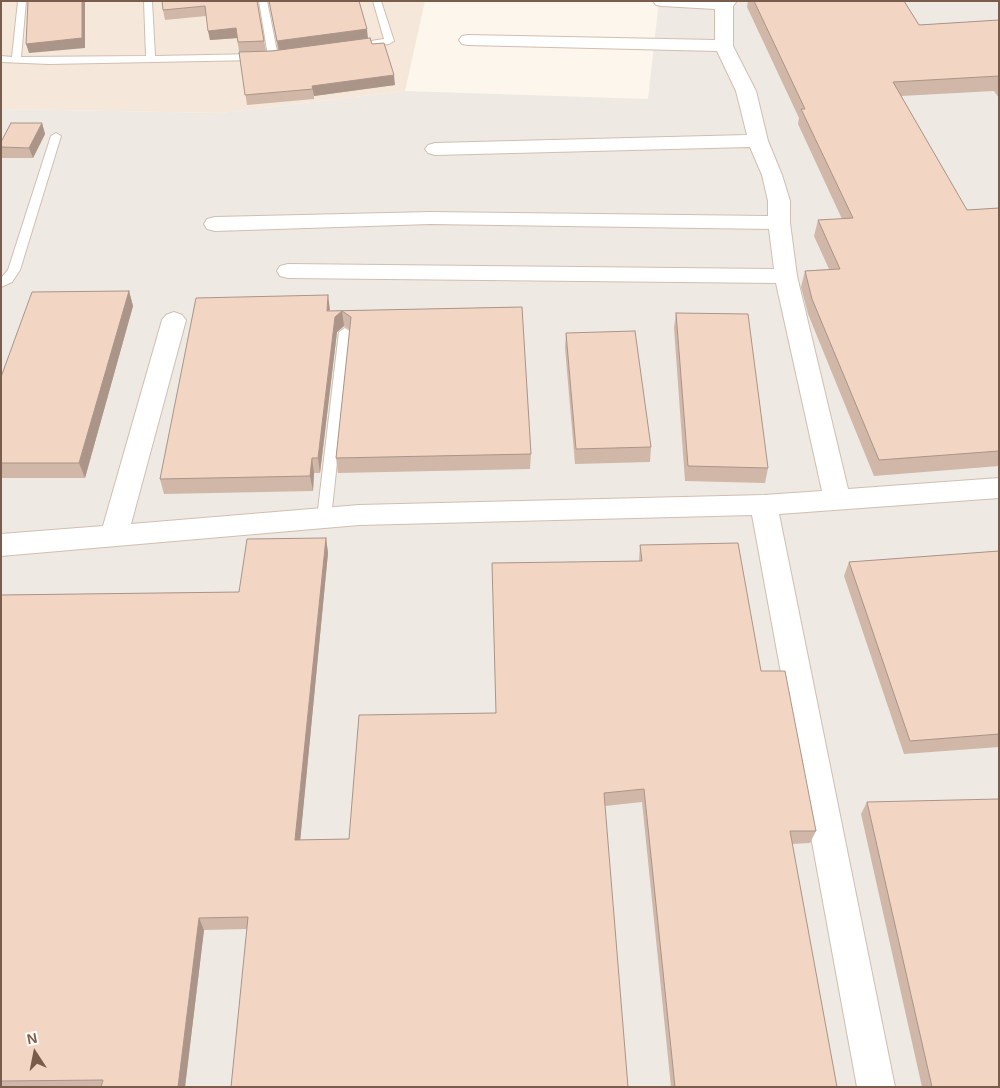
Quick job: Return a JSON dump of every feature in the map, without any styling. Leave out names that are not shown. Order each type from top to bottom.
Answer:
[{"type":"street","points":[[662,1],[726,2],[724,46],[746,91],[758,141],[772,175],[779,201],[779,223],[786,276],[837,500]]},
{"type":"street","points":[[468,40],[724,46]]},
{"type":"street","points":[[435,149],[758,141]]},
{"type":"street","points":[[215,224],[430,218],[779,223]]},
{"type":"street","points":[[288,271],[786,276]]},
{"type":"street","points":[[114,536],[174,320]]},
{"type":"street","points":[[1,545],[324,518],[764,505],[999,488]]},
{"type":"street","points":[[764,505],[876,1087]]},
{"type":"lane","points":[[16,60],[22,1]]},
{"type":"lane","points":[[148,1],[151,59]]},
{"type":"lane","points":[[1,60],[277,56],[263,1]]},
{"type":"lane","points":[[340,47],[389,41],[377,1]]},
{"type":"lane","points":[[1,283],[8,279],[14,270],[56,136]]},
{"type":"lane","points":[[324,518],[345,332]]},
{"type":"shaded area","points":[[1,1],[425,1],[405,91],[221,113],[1,109]]},
{"type":"shaded area","points":[[659,1],[999,1],[999,1087],[1,1087],[1,109],[221,113],[405,91],[648,99]]},
{"type":"building","points":[[28,1],[82,1],[82,38],[26,44]]},
{"type":"building","points":[[162,1],[257,1],[264,41],[238,42],[236,28],[208,31],[205,6],[163,10]]},
{"type":"building","points":[[269,1],[359,1],[367,29],[277,41]]},
{"type":"building","points":[[754,1],[904,1],[919,25],[999,20],[999,76],[893,82],[967,210],[999,208],[999,451],[879,460],[812,299],[805,271],[840,269],[818,220],[853,218],[801,109],[805,109]]},
{"type":"building","points":[[370,38],[372,44],[384,43],[394,75],[312,86],[313,89],[245,95],[239,52],[272,51]]},
{"type":"building","points":[[11,123],[42,123],[29,148],[1,147],[1,142]]},
{"type":"building","points":[[129,291],[79,463],[1,463],[1,377],[32,292]]},
{"type":"building","points":[[328,295],[327,311],[522,307],[531,454],[336,458],[351,317],[342,311],[335,317],[318,458],[312,458],[310,476],[160,479],[196,298]]},
{"type":"building","points":[[676,313],[748,314],[768,468],[688,466]]},
{"type":"building","points":[[635,331],[651,447],[576,449],[566,333]]},
{"type":"building","points":[[326,538],[295,840],[349,839],[359,715],[496,713],[492,563],[642,561],[640,545],[738,543],[761,671],[785,671],[816,831],[790,831],[837,1087],[675,1087],[644,789],[604,793],[628,1087],[231,1087],[248,917],[199,918],[178,1087],[101,1087],[103,1080],[1,1081],[1,595],[239,592],[247,539]]},
{"type":"building","points":[[999,551],[999,734],[910,741],[849,562]]},
{"type":"building","points":[[999,799],[999,1087],[932,1087],[867,802]]}]
